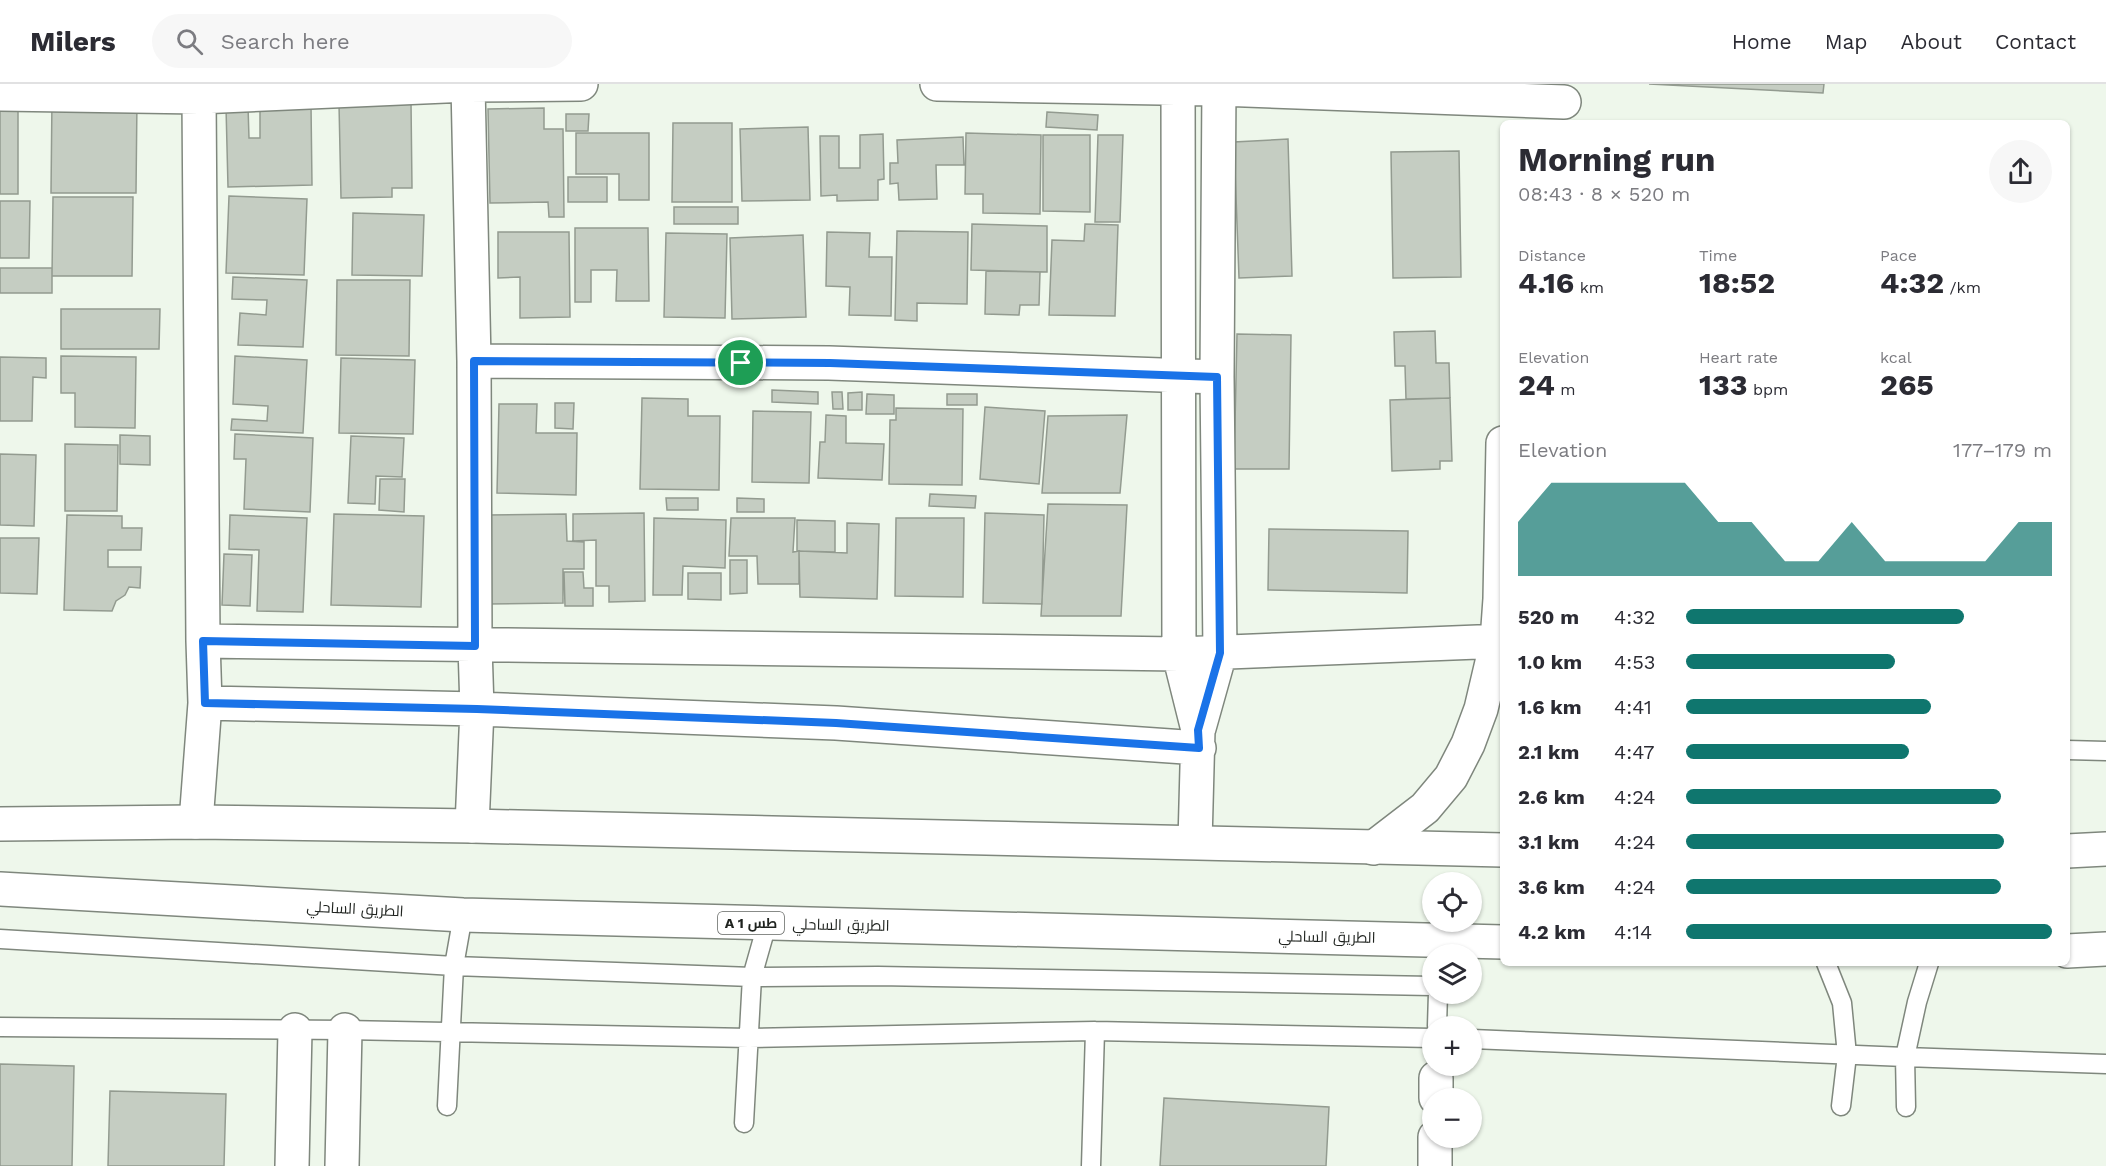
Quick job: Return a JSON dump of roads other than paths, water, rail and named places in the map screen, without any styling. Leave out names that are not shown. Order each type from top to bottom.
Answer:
[{"type":"main road","points":[[0,94],[199,97],[468,85],[581,84]]},
{"type":"main road","points":[[938,84],[1219,87],[1564,103]]},
{"type":"main road","points":[[468,85],[474,361],[477,709],[472,826]]},
{"type":"main road","points":[[1178,86],[1179,654],[1198,739]]},
{"type":"main road","points":[[1195,842],[1198,739],[1220,653],[1217,377],[1219,87]]},
{"type":"main road","points":[[196,822],[205,703],[199,97]]},
{"type":"main road","points":[[474,361],[830,363],[1217,377]]},
{"type":"main road","points":[[1373,848],[1425,808],[1451,777],[1468,744],[1481,709],[1500,641],[1500,599]]},
{"type":"main road","points":[[203,641],[1179,654],[1500,641]]},
{"type":"main road","points":[[205,703],[477,709],[1198,739]]},
{"type":"main road","points":[[0,824],[196,822],[472,826],[1500,850]]},
{"type":"main road","points":[[2070,850],[2106,849]]},
{"type":"main road","name":"الطريق الساحلي","points":[[0,889],[464,915],[1422,946]]},
{"type":"main road","name":"الطريق الساحلي","points":[[1477,944],[1500,942]]},
{"type":"main road","points":[[2070,951],[2106,949]]},
{"type":"main road","points":[[292,1166],[295,1030]]},
{"type":"main road","points":[[342,1166],[345,1030]]},
{"type":"main road","points":[[1435,1148],[1435,1166]]},
{"type":"lane","points":[[2070,750],[2106,751]]},
{"type":"lane","points":[[447,1106],[454,966],[464,915]]},
{"type":"lane","points":[[744,1124],[752,976],[767,924]]},
{"type":"lane","points":[[0,939],[454,966],[752,976],[890,976],[1422,986]]},
{"type":"lane","points":[[1827,966],[1842,1003],[1847,1055],[1841,1106]]},
{"type":"lane","points":[[1906,1107],[1905,1056],[1928,966]]},
{"type":"lane","points":[[0,1027],[449,1031],[749,1038],[1095,1031],[1422,1038]]},
{"type":"lane","points":[[1091,1166],[1095,1031]]},
{"type":"lane","points":[[1482,1039],[2106,1064]]}]
